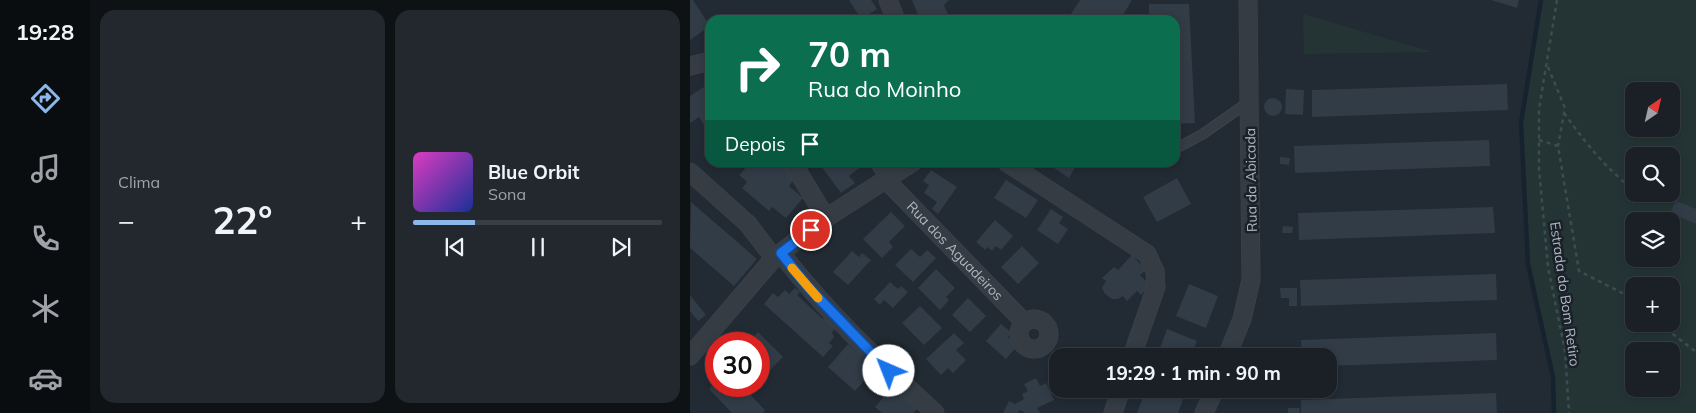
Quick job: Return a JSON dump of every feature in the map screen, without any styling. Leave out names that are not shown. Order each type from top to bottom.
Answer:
[{"type":"street","points":[[888,0],[894,15]]},
{"type":"street","name":"Rua da Abicada","points":[[1230,348],[1242,319],[1251,280],[1248,0]]},
{"type":"street","points":[[690,66],[705,62]]},
{"type":"street","points":[[795,167],[826,218]]},
{"type":"street","name":"Rua dos Aguadeiros","points":[[882,167],[888,179],[1024,322]]},
{"type":"street","points":[[690,356],[778,256],[826,218],[906,167]]},
{"type":"street","points":[[1014,167],[1147,254],[1155,271],[1156,287],[1135,348]]},
{"type":"street","points":[[690,172],[748,224],[889,371],[935,413]]},
{"type":"street","points":[[1113,413],[1118,398]]},
{"type":"street","points":[[1204,413],[1210,398]]},
{"type":"lane","points":[[1180,146],[1203,134],[1250,101]]},
{"type":"path","name":"Estrada do Bom Retiro","points":[[1557,0],[1548,65],[1539,109],[1539,169],[1548,268],[1565,351],[1569,413]]},
{"type":"path","points":[[1548,65],[1565,108],[1558,146],[1579,271],[1625,294]]},
{"type":"path","points":[[1564,113],[1588,146],[1613,174],[1625,183]]},
{"type":"path","points":[[1539,140],[1558,146]]},
{"type":"path","points":[[1670,332],[1696,352]]},
{"type":"shaded area","points":[[1541,0],[1696,0],[1696,413],[1554,413],[1553,377],[1528,264],[1521,123]]},
{"type":"shaded area","points":[[1303,14],[1433,52],[1304,54]]},
{"type":"building","points":[[690,0],[693,0],[705,18],[705,30],[690,40]]},
{"type":"building","points":[[849,0],[871,0],[877,9],[867,15],[858,15]]},
{"type":"building","points":[[912,0],[949,0],[944,5],[948,15],[918,15]]},
{"type":"building","points":[[1080,0],[1132,0],[1123,15],[1070,15]]},
{"type":"building","points":[[1491,0],[1519,0],[1517,8]]},
{"type":"building","points":[[1149,4],[1189,4],[1195,123],[1180,124],[1180,15],[1149,15]]},
{"type":"building","points":[[1507,84],[1508,110],[1312,117],[1312,90]]},
{"type":"building","points":[[705,86],[705,126],[699,117],[690,123],[690,96]]},
{"type":"building","points":[[1286,89],[1304,90],[1303,115],[1285,114]]},
{"type":"building","points":[[1269,98],[1277,98],[1282,103],[1280,114],[1269,116],[1264,111],[1264,103]]},
{"type":"building","points":[[1489,140],[1490,166],[1295,173],[1294,146]]},
{"type":"building","points":[[1280,157],[1290,158],[1289,165],[1280,164]]},
{"type":"building","points":[[743,167],[785,167],[796,177],[789,186],[803,198],[786,218],[772,207],[769,211],[742,188],[747,182],[739,175],[745,169]]},
{"type":"building","points":[[822,167],[861,167],[849,176],[855,183],[841,193]]},
{"type":"building","points":[[1052,167],[1075,167],[1069,178]]},
{"type":"building","points":[[931,170],[957,187],[938,214],[932,209],[937,202],[924,193],[929,185],[923,181]]},
{"type":"building","points":[[1177,178],[1191,204],[1157,222],[1143,197]]},
{"type":"building","points":[[1006,180],[1038,200],[1026,218],[994,198]]},
{"type":"building","points":[[691,202],[757,259],[734,286],[690,248]]},
{"type":"building","points":[[1676,202],[1696,209],[1696,224],[1680,217],[1680,212],[1670,212]]},
{"type":"building","points":[[1493,207],[1495,233],[1299,240],[1298,213]]},
{"type":"building","points":[[1051,209],[1063,217],[1059,223],[1068,229],[1058,244],[1037,230]]},
{"type":"building","points":[[891,212],[905,226],[889,242],[893,247],[882,258],[863,239]]},
{"type":"building","points":[[995,220],[1013,236],[1001,250],[996,246],[992,251],[988,247],[985,250],[976,242]]},
{"type":"building","points":[[1283,226],[1293,227],[1292,233],[1282,233]]},
{"type":"building","points":[[1022,246],[1039,263],[1018,284],[1001,267]]},
{"type":"building","points":[[911,249],[920,257],[927,250],[936,258],[913,282],[895,265]]},
{"type":"building","points":[[852,251],[859,257],[862,253],[871,260],[848,285],[833,272]]},
{"type":"building","points":[[1132,255],[1146,270],[1140,275],[1150,285],[1141,295],[1137,291],[1127,301],[1123,296],[1118,299],[1112,299],[1105,294],[1102,288],[1106,281],[1102,278],[1114,267],[1118,270]]},
{"type":"building","points":[[936,269],[955,288],[946,297],[949,300],[940,310],[918,288]]},
{"type":"building","points":[[1496,274],[1497,300],[1301,306],[1300,280]]},
{"type":"building","points":[[890,282],[898,289],[901,286],[908,292],[893,308],[884,300],[880,305],[874,299]]},
{"type":"building","points":[[1189,284],[1218,296],[1206,328],[1176,316]]},
{"type":"building","points":[[795,288],[800,292],[797,295],[823,319],[826,315],[838,326],[832,332],[834,337],[829,343],[833,346],[823,357],[764,304],[773,293],[778,297],[785,290],[789,294]]},
{"type":"building","points":[[1280,288],[1297,288],[1297,306],[1289,306],[1289,298],[1281,298]]},
{"type":"building","points":[[690,295],[706,315],[698,321],[690,311]]},
{"type":"building","points":[[968,298],[986,316],[970,332],[952,315]]},
{"type":"building","points":[[920,306],[942,328],[924,345],[902,323]]},
{"type":"building","points":[[1001,324],[1012,333],[1008,337],[1018,345],[1006,359],[986,341]]},
{"type":"building","points":[[1167,329],[1197,341],[1194,348],[1160,348]]},
{"type":"building","points":[[954,333],[964,343],[956,350],[966,360],[953,373],[948,368],[941,375],[926,359]]},
{"type":"building","points":[[1496,333],[1497,360],[1337,366],[1337,348],[1302,348],[1301,340]]},
{"type":"building","points":[[770,344],[783,357],[770,370]]},
{"type":"building","points":[[848,344],[875,369],[855,391],[828,367]]},
{"type":"building","points":[[1036,378],[1040,386],[1046,383],[1049,389],[1049,398],[1053,398],[1054,400],[1037,408],[1040,413],[1025,413],[1020,410],[1018,413],[1003,413],[1009,401],[1015,404],[1024,399],[1022,394],[1028,391],[1024,384]]},
{"type":"building","points":[[894,385],[919,407],[913,413],[882,413],[875,407]]},
{"type":"building","points":[[1496,393],[1497,413],[1301,413],[1301,400]]},
{"type":"building","points":[[717,397],[753,397],[765,410],[763,413],[732,413]]},
{"type":"building","points":[[1143,398],[1184,398],[1178,413],[1137,413]]},
{"type":"building","points":[[1288,408],[1300,408],[1299,413],[1288,413]]},
{"type":"waterway","points":[[1541,0],[1521,123],[1528,264],[1553,377],[1554,413]]},
{"type":"slow traffic","points":[[792,268],[818,298]]},
{"type":"route","points":[[811,230],[781,253],[807,286],[889,371]]}]
